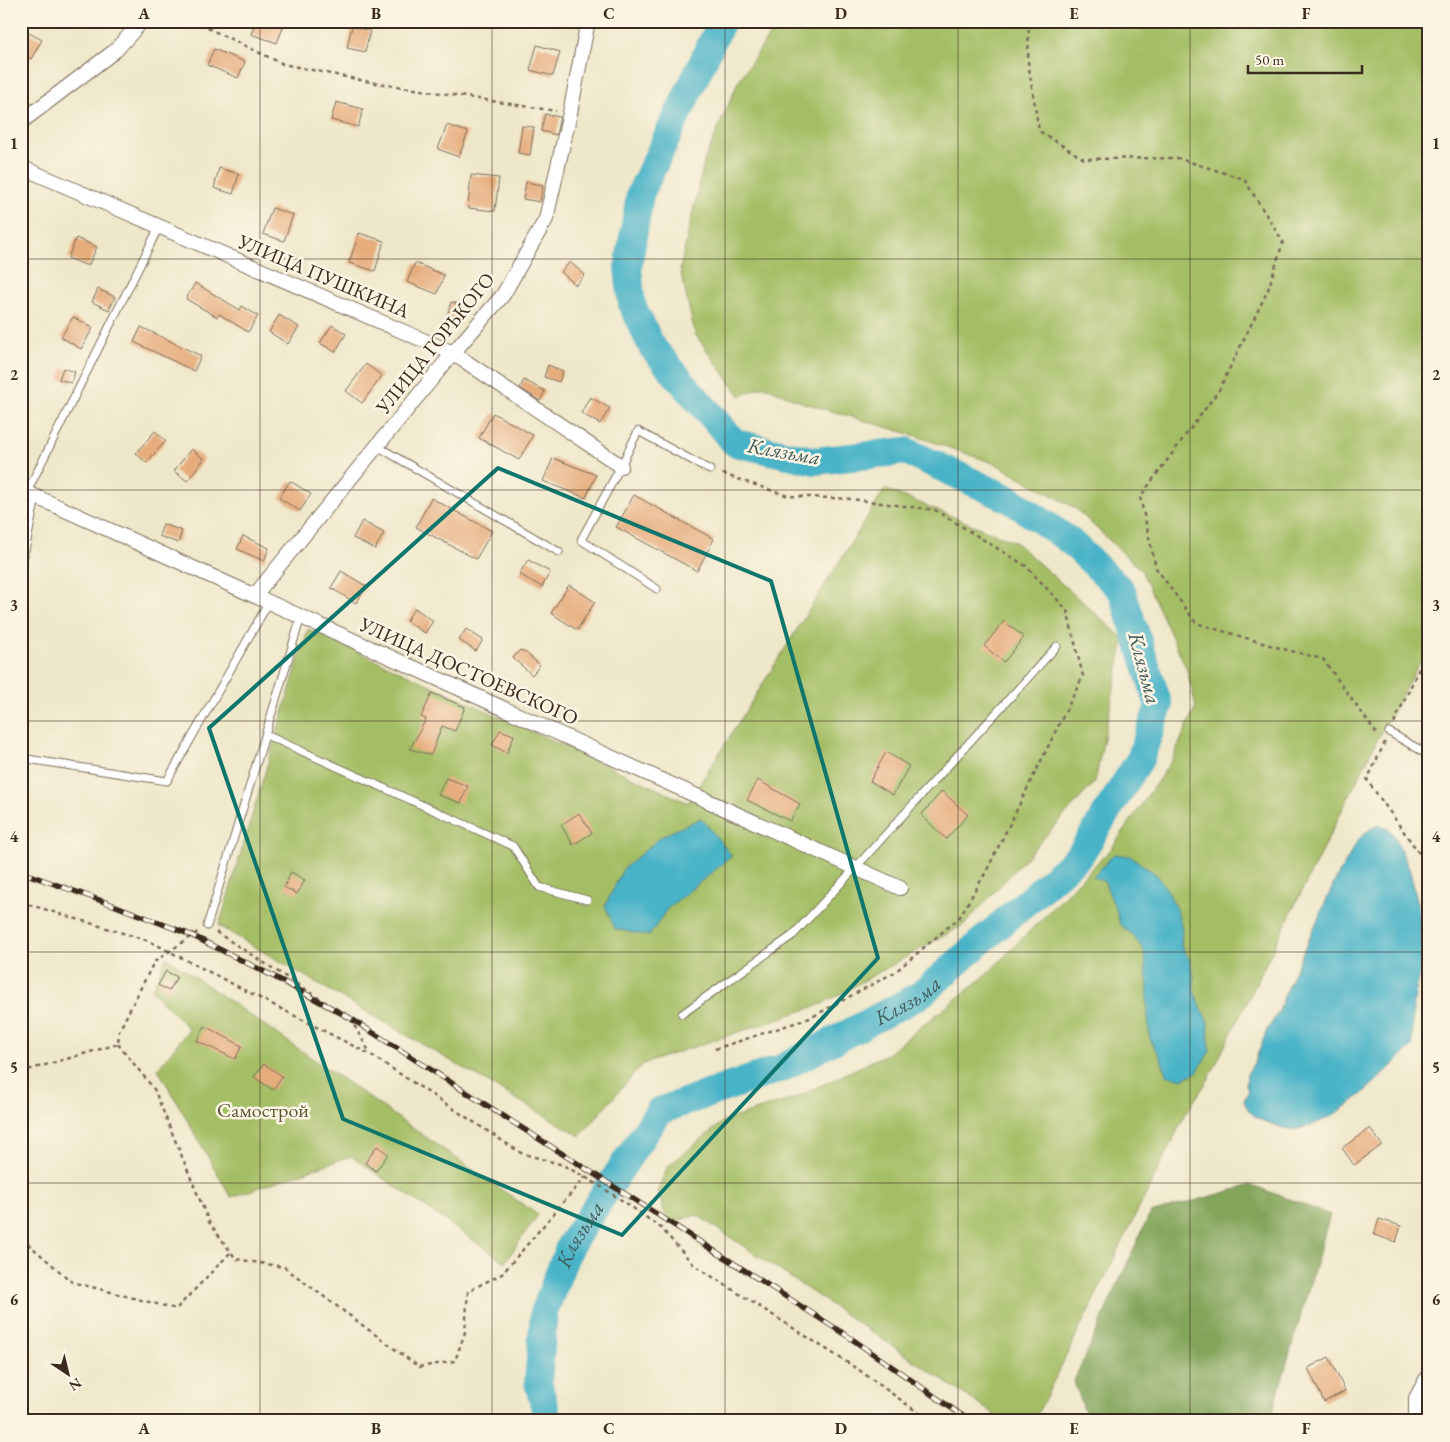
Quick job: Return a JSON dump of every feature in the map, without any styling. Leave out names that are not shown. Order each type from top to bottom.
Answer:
[{"type":"street","points":[[21,122],[116,50],[142,21]]},
{"type":"street","name":"УЛИЦА ГОРЬКОГО","points":[[255,595],[453,353],[503,295],[546,219],[588,21]]},
{"type":"street","name":"УЛИЦА ПУШКИНА","points":[[21,166],[158,227],[453,353],[621,466]]},
{"type":"street","name":"УЛИЦА ДОСТОЕВСКОГО","points":[[28,493],[900,888]]},
{"type":"street","points":[[1416,1421],[1416,1398],[1429,1374]]},
{"type":"lane","points":[[21,570],[28,493],[158,227]]},
{"type":"lane","points":[[657,589],[581,540],[638,430],[710,470]]},
{"type":"lane","points":[[377,446],[560,552]]},
{"type":"lane","points":[[21,758],[167,781],[269,602]]},
{"type":"lane","points":[[207,926],[301,617]]},
{"type":"lane","points":[[682,1014],[793,934],[1057,646]]},
{"type":"lane","points":[[1389,732],[1429,755]]},
{"type":"lane","points":[[266,735],[513,846],[539,887],[587,900]]},
{"type":"path","points":[[193,21],[282,64],[370,82],[570,113]]},
{"type":"path","points":[[1029,21],[1028,62],[1039,131],[1084,159],[1177,158],[1244,179],[1283,242],[1268,290],[1219,390],[1140,498],[1156,568],[1196,623],[1276,648],[1323,659],[1384,743]]},
{"type":"path","points":[[710,470],[788,496],[851,499],[935,510],[1026,566],[1067,610],[1083,676],[987,870],[959,918],[895,972],[810,1018],[715,1049]]},
{"type":"path","points":[[1429,647],[1367,780],[1422,857],[1429,875]]},
{"type":"path","points":[[21,902],[149,941],[371,1055],[521,1153],[563,1165],[585,1177],[661,1228],[694,1265],[859,1370],[930,1421]]},
{"type":"path","points":[[371,1055],[350,1018],[207,926],[154,962],[119,1030],[118,1044],[154,1089],[209,1222],[236,1259],[284,1268],[419,1367],[455,1361],[465,1332],[468,1291],[502,1274],[585,1177]]},
{"type":"path","points":[[21,1072],[118,1044]]},
{"type":"path","points":[[21,1228],[26,1242],[72,1282],[176,1309],[231,1252]]},
{"type":"highlighted area","points":[[498,468],[771,581],[878,958],[622,1235],[343,1119],[209,728]]},
{"type":"green space","points":[[779,21],[1429,21],[1429,646],[1379,736],[1208,1080],[1185,1115],[1034,1421],[1004,1421],[697,1215],[669,1223],[657,1192],[668,1166],[724,1121],[795,1098],[887,1054],[985,976],[1112,848],[1172,760],[1196,706],[1186,667],[1141,570],[1075,508],[996,464],[910,434],[804,403],[764,386],[740,396],[695,334],[680,269],[705,159],[738,82]]},
{"type":"green space","points":[[885,489],[1015,542],[1124,639],[1095,782],[965,924],[822,1004],[643,1064],[580,1136],[219,926],[308,629],[688,803]]},
{"type":"green space","name":"Самострой","points":[[166,957],[538,1215],[505,1262],[351,1156],[231,1197],[158,1069],[189,1029],[152,990]]},
{"type":"green space","points":[[1252,1185],[1330,1215],[1270,1421],[1088,1421],[1074,1381],[1150,1213]]},
{"type":"water","points":[[701,818],[732,856],[667,909],[649,936],[615,929],[605,906],[623,869],[662,836]]},
{"type":"water","points":[[1379,825],[1391,831],[1396,839],[1410,871],[1418,904],[1423,953],[1413,1007],[1412,1047],[1356,1099],[1317,1123],[1297,1129],[1286,1128],[1259,1119],[1246,1106],[1244,1101],[1248,1092],[1246,1085],[1247,1074],[1255,1061],[1267,1030],[1278,1013],[1287,988],[1335,881],[1358,840],[1370,829]]},
{"type":"water","points":[[1114,854],[1130,856],[1157,875],[1168,891],[1178,913],[1182,930],[1181,945],[1189,958],[1194,977],[1194,991],[1208,1023],[1210,1051],[1197,1072],[1182,1079],[1166,1074],[1161,1058],[1150,1040],[1147,1005],[1148,987],[1144,951],[1134,936],[1120,925],[1105,882],[1093,877]]},
{"type":"building","points":[[256,21],[274,21],[284,25],[277,43],[251,34]]},
{"type":"building","points":[[352,26],[370,31],[365,52],[347,48]]},
{"type":"building","points":[[21,29],[42,40],[31,59],[21,53]]},
{"type":"building","points":[[537,45],[560,52],[553,76],[530,70]]},
{"type":"building","points":[[214,49],[245,62],[238,78],[207,65]]},
{"type":"building","points":[[336,102],[363,109],[358,127],[331,120]]},
{"type":"building","points":[[545,114],[560,117],[556,135],[541,131]]},
{"type":"building","points":[[447,125],[468,132],[459,157],[438,149]]},
{"type":"building","points":[[522,126],[534,127],[530,155],[518,153]]},
{"type":"building","points":[[219,168],[239,174],[233,194],[214,188]]},
{"type":"building","points":[[471,175],[499,178],[495,211],[468,208]]},
{"type":"building","points":[[526,182],[543,185],[540,202],[523,199]]},
{"type":"building","points":[[272,208],[293,215],[284,241],[263,234]]},
{"type":"building","points":[[359,233],[384,241],[375,271],[349,263]]},
{"type":"building","points":[[76,238],[97,247],[88,266],[68,258]]},
{"type":"building","points":[[570,262],[585,275],[576,285],[561,272]]},
{"type":"building","points":[[415,263],[444,275],[437,294],[407,282]]},
{"type":"building","points":[[195,283],[240,310],[242,306],[258,316],[248,332],[219,314],[217,317],[186,299]]},
{"type":"building","points":[[98,289],[115,297],[109,310],[92,302]]},
{"type":"building","points":[[451,302],[464,305],[459,324],[446,320]]},
{"type":"building","points":[[279,315],[299,327],[288,344],[269,332]]},
{"type":"building","points":[[73,317],[93,328],[81,349],[61,337]]},
{"type":"building","points":[[332,325],[346,334],[335,352],[320,343]]},
{"type":"building","points":[[141,327],[201,356],[194,371],[134,342]]},
{"type":"building","points":[[366,364],[382,376],[362,403],[346,391]]},
{"type":"building","points":[[548,365],[563,371],[559,382],[544,377]]},
{"type":"building","points":[[63,368],[75,372],[71,383],[59,379]]},
{"type":"building","points":[[524,380],[545,391],[540,401],[520,388]]},
{"type":"building","points":[[590,397],[610,408],[600,424],[581,413]]},
{"type":"building","points":[[493,413],[533,435],[519,460],[479,438]]},
{"type":"building","points":[[155,431],[166,441],[146,463],[136,453]]},
{"type":"building","points":[[191,449],[204,459],[187,481],[174,471]]},
{"type":"building","points":[[553,458],[596,475],[586,498],[543,481]]},
{"type":"building","points":[[290,481],[311,494],[300,511],[279,498]]},
{"type":"building","points":[[634,495],[714,539],[697,571],[616,527]]},
{"type":"building","points":[[431,498],[492,531],[476,559],[416,527]]},
{"type":"building","points":[[362,521],[384,533],[375,549],[353,538]]},
{"type":"building","points":[[163,524],[182,531],[178,543],[159,536]]},
{"type":"building","points":[[243,536],[269,548],[264,561],[237,549]]},
{"type":"building","points":[[528,560],[550,572],[542,587],[519,574]]},
{"type":"building","points":[[341,571],[366,586],[356,603],[331,588]]},
{"type":"building","points":[[569,585],[595,602],[577,630],[551,613]]},
{"type":"building","points":[[415,608],[433,621],[425,633],[406,621]]},
{"type":"building","points":[[1004,621],[1024,637],[1004,662],[984,646]]},
{"type":"building","points":[[466,629],[483,640],[476,651],[459,640]]},
{"type":"building","points":[[520,650],[540,665],[532,675],[513,658]]},
{"type":"building","points":[[432,693],[465,707],[455,731],[442,726],[431,755],[410,749],[426,719],[421,717]]},
{"type":"building","points":[[500,730],[514,735],[507,753],[492,745]]},
{"type":"building","points":[[886,752],[909,766],[893,795],[870,781]]},
{"type":"building","points":[[446,778],[468,786],[461,803],[438,795]]},
{"type":"building","points":[[758,780],[800,804],[790,821],[747,800]]},
{"type":"building","points":[[942,791],[968,815],[946,839],[921,815]]},
{"type":"building","points":[[579,813],[592,833],[573,845],[561,825]]},
{"type":"building","points":[[291,872],[305,880],[297,894],[284,887]]},
{"type":"building","points":[[166,971],[177,977],[169,991],[158,985]]},
{"type":"building","points":[[205,1026],[242,1046],[235,1059],[197,1041]]},
{"type":"building","points":[[264,1064],[282,1076],[273,1090],[254,1077]]},
{"type":"building","points":[[1370,1128],[1382,1145],[1354,1165],[1342,1148]]},
{"type":"building","points":[[377,1146],[388,1154],[376,1171],[365,1163]]},
{"type":"building","points":[[1379,1219],[1401,1226],[1396,1242],[1374,1235]]},
{"type":"building","points":[[1329,1357],[1345,1391],[1324,1402],[1308,1368]]},
{"type":"waterway","name":"Клязьма","points":[[548,1421],[538,1382],[544,1312],[569,1247],[659,1111],[782,1068],[920,995],[1080,855],[1140,759],[1159,706],[1122,591],[1070,541],[1011,500],[906,451],[815,461],[735,443],[652,347],[632,305],[628,268],[640,194],[722,21]]},
{"type":"railway","points":[[21,872],[191,935],[269,974],[350,1018],[849,1337],[970,1421]]}]
